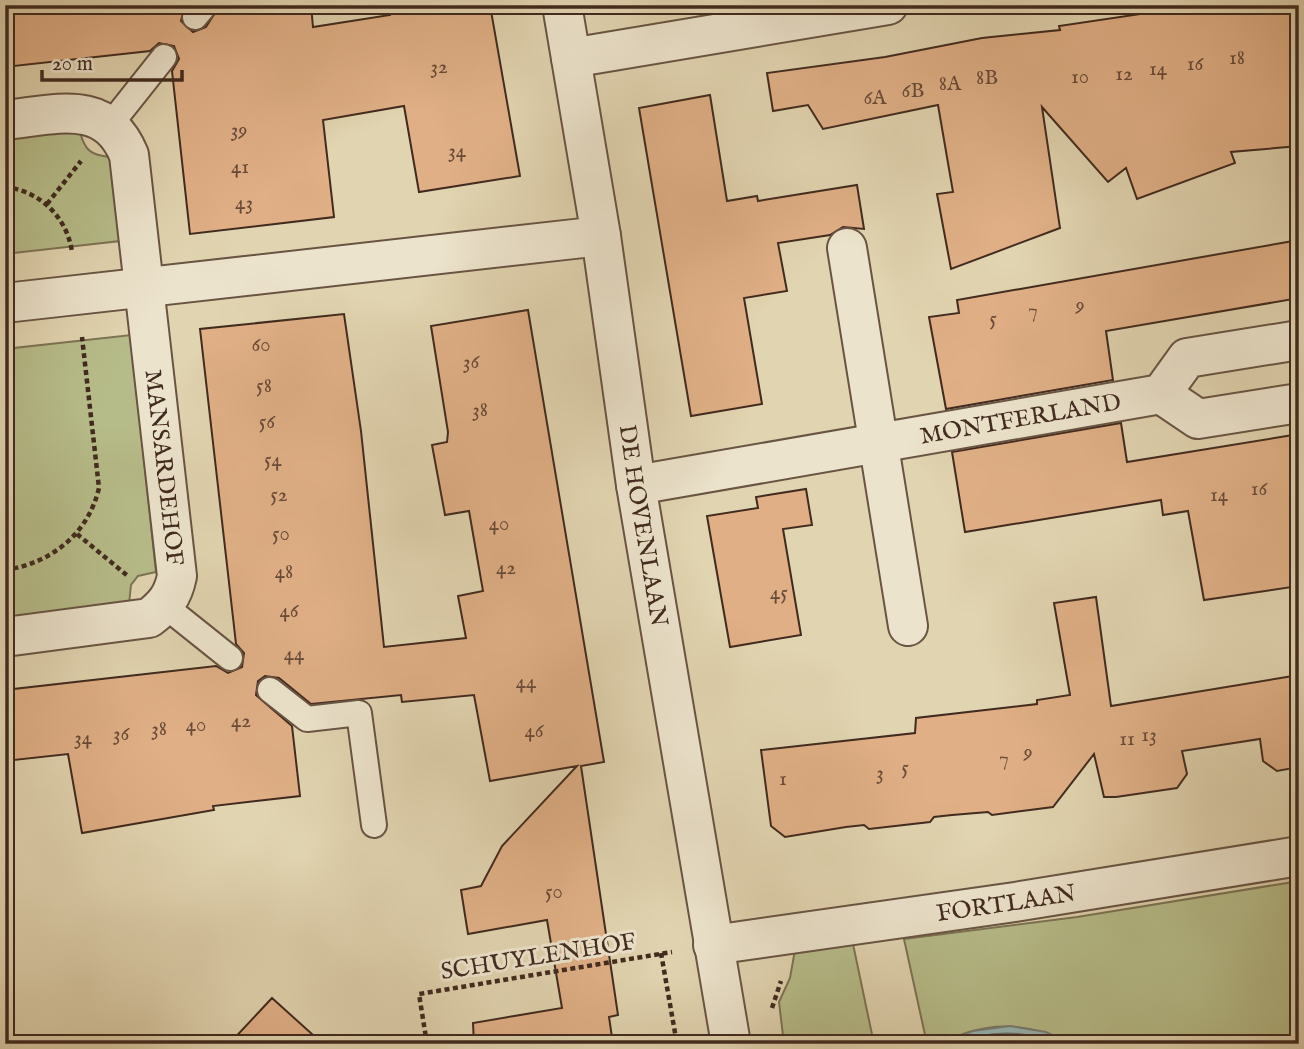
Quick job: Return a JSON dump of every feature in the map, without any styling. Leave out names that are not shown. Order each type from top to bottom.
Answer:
[{"type":"street","name":"DE HOVENLAAN","points":[[562,5],[601,236],[636,485],[731,1044]]},
{"type":"street","points":[[571,58],[888,5]]},
{"type":"street","points":[[5,120],[78,112],[110,125]]},
{"type":"street","name":"MANSARDEHOF","points":[[110,125],[122,138],[129,155],[177,576],[174,592],[165,606]]},
{"type":"street","points":[[5,303],[601,236]]},
{"type":"street","points":[[847,248],[908,626]]},
{"type":"street","points":[[1299,340],[1187,358],[1161,394],[1198,419],[1299,403]]},
{"type":"street","name":"MONTFERLAND","points":[[636,485],[1161,394]]},
{"type":"street","points":[[5,637],[130,622],[149,618],[165,606]]},
{"type":"street","name":"FORTLAAN","points":[[713,945],[1015,902],[1299,856]]},
{"type":"lane","points":[[110,125],[163,57]]},
{"type":"lane","points":[[165,606],[230,658]]},
{"type":"lane","points":[[270,690],[307,719],[359,713],[374,825]]},
{"type":"path","points":[[47,204],[110,125]]},
{"type":"path","points":[[5,187],[24,191],[47,204],[65,229],[71,247],[99,488],[95,505],[77,534],[38,562],[5,570]]},
{"type":"path","points":[[77,534],[165,606]]},
{"type":"path","points":[[774,1017],[772,1004],[787,967],[780,934]]},
{"type":"path","name":"SCHUYLENHOF","points":[[427,1044],[419,994],[713,945]]},
{"type":"path","points":[[661,953],[677,1044]]},
{"type":"green space","points":[[65,131],[80,132],[90,151],[110,157],[120,241],[5,254],[5,138]]},
{"type":"green space","points":[[131,335],[156,572],[138,576],[131,585],[129,604],[5,619],[5,349]]},
{"type":"green space","points":[[1299,881],[1299,1040],[1290,1044],[1070,1044],[1046,1033],[1008,1026],[982,1029],[943,1042],[927,1044],[904,939],[1077,917]]},
{"type":"green space","points":[[853,944],[874,1044],[784,1044],[779,1002],[790,978],[795,950]]},
{"type":"water","points":[[1010,1026],[1046,1032],[1070,1044],[940,1044],[973,1031]]},
{"type":"building","points":[[5,5],[185,5],[181,21],[193,32],[206,27],[220,5],[311,5],[313,27],[390,15],[388,5],[490,5],[520,176],[419,192],[404,106],[323,120],[334,217],[190,234],[172,71],[179,59],[174,46],[159,43],[150,51],[5,67]]},
{"type":"building","points":[[1201,5],[1240,5],[1241,14],[1299,9],[1299,146],[1231,152],[1235,163],[1137,199],[1126,168],[1108,182],[1042,107],[1060,228],[951,269],[937,194],[953,192],[938,105],[823,129],[808,105],[773,111],[767,73],[885,57],[982,38],[1060,30],[1059,26]]},
{"type":"building","points":[[710,95],[727,201],[757,196],[758,201],[857,185],[864,229],[843,227],[830,235],[778,243],[787,291],[744,298],[762,404],[691,416],[639,108]]},
{"type":"building","points":[[1299,240],[1299,298],[1106,331],[1113,380],[946,409],[929,317],[959,313],[957,300]]},
{"type":"building","points":[[528,310],[604,762],[581,766],[618,1015],[609,1017],[613,1044],[474,1044],[473,1023],[562,1008],[547,920],[468,934],[461,890],[481,886],[502,846],[577,766],[490,781],[474,695],[402,702],[401,695],[311,704],[279,678],[265,676],[258,681],[256,695],[292,726],[300,796],[213,806],[214,810],[82,833],[68,754],[5,761],[5,690],[216,666],[228,673],[242,667],[244,653],[236,644],[200,329],[344,314],[361,431],[384,647],[466,638],[458,596],[483,591],[469,511],[445,515],[432,445],[447,442],[448,432],[431,326]]},
{"type":"building","points":[[1121,423],[1127,462],[1299,434],[1299,586],[1204,600],[1188,511],[1163,515],[1161,500],[965,532],[952,452]]},
{"type":"building","points":[[806,489],[812,525],[783,529],[801,635],[730,647],[707,516],[758,508],[756,497]]},
{"type":"building","points":[[1096,597],[1111,706],[1299,675],[1299,767],[1277,771],[1263,761],[1260,739],[1182,751],[1187,774],[1177,788],[1104,797],[1094,754],[1053,807],[992,815],[988,812],[934,817],[930,822],[869,829],[864,825],[785,837],[771,826],[761,750],[915,733],[916,718],[1037,704],[1037,700],[1070,695],[1054,603]]},
{"type":"building","points":[[272,998],[323,1044],[229,1044]]}]
